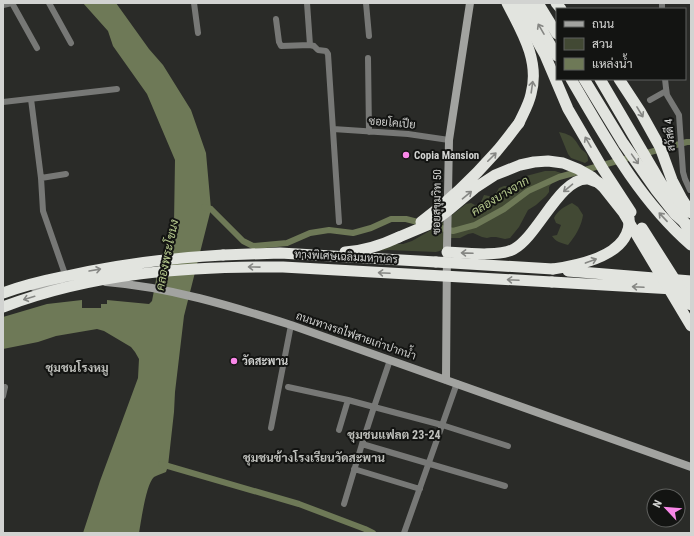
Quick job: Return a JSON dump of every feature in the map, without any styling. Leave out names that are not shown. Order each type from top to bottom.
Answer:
[{"type":"highway","points":[[399,237],[453,196],[496,152],[519,123],[527,107],[531,94],[534,74],[532,60],[529,48],[507,3]]},
{"type":"highway","points":[[514,3],[527,23],[544,55],[572,116],[691,305]]},
{"type":"highway","points":[[526,3],[556,54]]},
{"type":"highway","points":[[538,3],[556,32]]},
{"type":"highway","points":[[572,80],[617,156],[639,187],[661,216],[691,245]]},
{"type":"highway","points":[[585,80],[623,143],[656,190],[675,214],[691,228]]},
{"type":"highway","points":[[601,80],[691,234]]},
{"type":"highway","points":[[620,80],[640,111],[660,147],[672,180],[691,213]]},
{"type":"highway","points":[[280,253],[347,252],[367,249],[383,244],[430,224],[475,188],[495,175],[520,164],[548,161],[563,163],[592,177],[604,188],[623,212],[691,326]]},
{"type":"highway","points":[[447,252],[480,254],[506,252],[514,249],[527,238],[569,186],[577,181],[588,179],[599,183],[612,191],[627,209],[630,219],[629,228],[619,245],[609,253],[597,259],[582,264],[553,269]]},
{"type":"highway","name":"ทางพิเศษเฉลิมมหานคร","points":[[3,293],[77,273],[141,263],[211,255],[245,253],[280,253],[553,269],[691,281]]},
{"type":"highway","name":"ทางพิเศษเฉลิมมหานคร","points":[[3,307],[48,292],[116,277],[208,267],[241,266],[283,267],[691,290]]},
{"type":"main road","name":"ซอยสุขุมวิท 50","points":[[446,380],[449,140],[470,3]]},
{"type":"main road","name":"ถนนทางรถไฟสายเก่าปากน้ำ","points":[[3,289],[45,286],[67,282],[107,282],[194,297],[242,309],[457,383],[691,467]]},
{"type":"street","points":[[3,4],[12,3],[36,48]]},
{"type":"street","points":[[49,3],[71,43]]},
{"type":"street","points":[[194,3],[198,33]]},
{"type":"street","points":[[307,3],[310,45]]},
{"type":"street","points":[[366,3],[369,36]]},
{"type":"street","points":[[276,19],[281,46],[310,45],[314,46],[318,50],[325,50],[328,53],[339,222]]},
{"type":"street","points":[[368,58],[369,132]]},
{"type":"street","name":"สวัสดี 4","points":[[665,80],[666,91],[678,112],[683,172],[685,180],[691,190]]},
{"type":"street","points":[[3,102],[118,88]]},
{"type":"street","points":[[650,100],[666,91]]},
{"type":"street","points":[[31,99],[41,178],[43,210],[67,282]]},
{"type":"street","name":"ซอยโคเปีย","points":[[333,129],[408,134],[449,140]]},
{"type":"street","points":[[41,178],[66,174]]},
{"type":"street","points":[[271,428],[291,325]]},
{"type":"street","points":[[344,504],[390,360]]},
{"type":"street","points":[[404,533],[457,383]]},
{"type":"street","points":[[3,396],[5,387]]},
{"type":"street","points":[[288,387],[348,400],[442,425],[508,446]]},
{"type":"street","points":[[339,430],[348,400]]},
{"type":"street","points":[[362,444],[505,486]]},
{"type":"street","points":[[354,469],[420,489]]},
{"type":"green space","points":[[559,132],[567,134],[573,138],[581,149],[587,154],[588,161],[585,163],[571,158]]},
{"type":"green space","points":[[545,171],[555,171],[564,174],[552,183],[546,196],[528,210],[519,227],[510,238],[487,238],[473,233],[460,238],[450,238],[443,249],[436,252],[378,251],[374,249],[388,244],[403,244],[412,241],[438,226],[466,204],[480,204],[484,195],[494,197],[499,188],[509,186],[526,176]]},
{"type":"green space","points":[[572,203],[578,207],[583,215],[578,231],[568,245],[557,241],[552,236],[557,235],[561,225],[556,223],[554,218],[555,215]]},
{"type":"water","name":"คลองพระโขนง","points":[[83,3],[116,3],[149,49],[163,65],[191,110],[206,153],[211,209],[184,316],[168,466],[166,472],[154,477],[151,481],[144,504],[139,533],[83,533],[100,481],[138,378],[139,359],[135,352],[131,347],[104,331],[97,329],[56,336],[38,342],[3,349],[3,317],[47,304],[82,300],[82,308],[101,308],[101,304],[107,304],[107,300],[149,304],[152,301],[160,259],[168,242],[174,223],[175,160],[147,94],[113,46],[108,31]]},
{"type":"waterway","name":"คลองบางจาก","points":[[204,207],[211,209],[243,241],[253,246],[287,243],[310,233],[329,230],[353,233],[371,228],[391,219],[406,219],[453,231],[475,225],[504,209],[528,191],[559,177],[691,142]]},
{"type":"waterway","points":[[161,464],[299,504],[373,533]]},
{"type":"place","name":"Copia Mansion","points":[[406,155]]},
{"type":"place","name":"วัดสะพาน","points":[[234,361]]},
{"type":"district","name":"ชุมชนโรงหมู","points":[[77,368]]},
{"type":"district","name":"ชุมชนแฟลต 23-24","points":[[394,435]]},
{"type":"district","name":"ชุมชนข้างโรงเรียนวัดสะพาน","points":[[314,458]]}]
